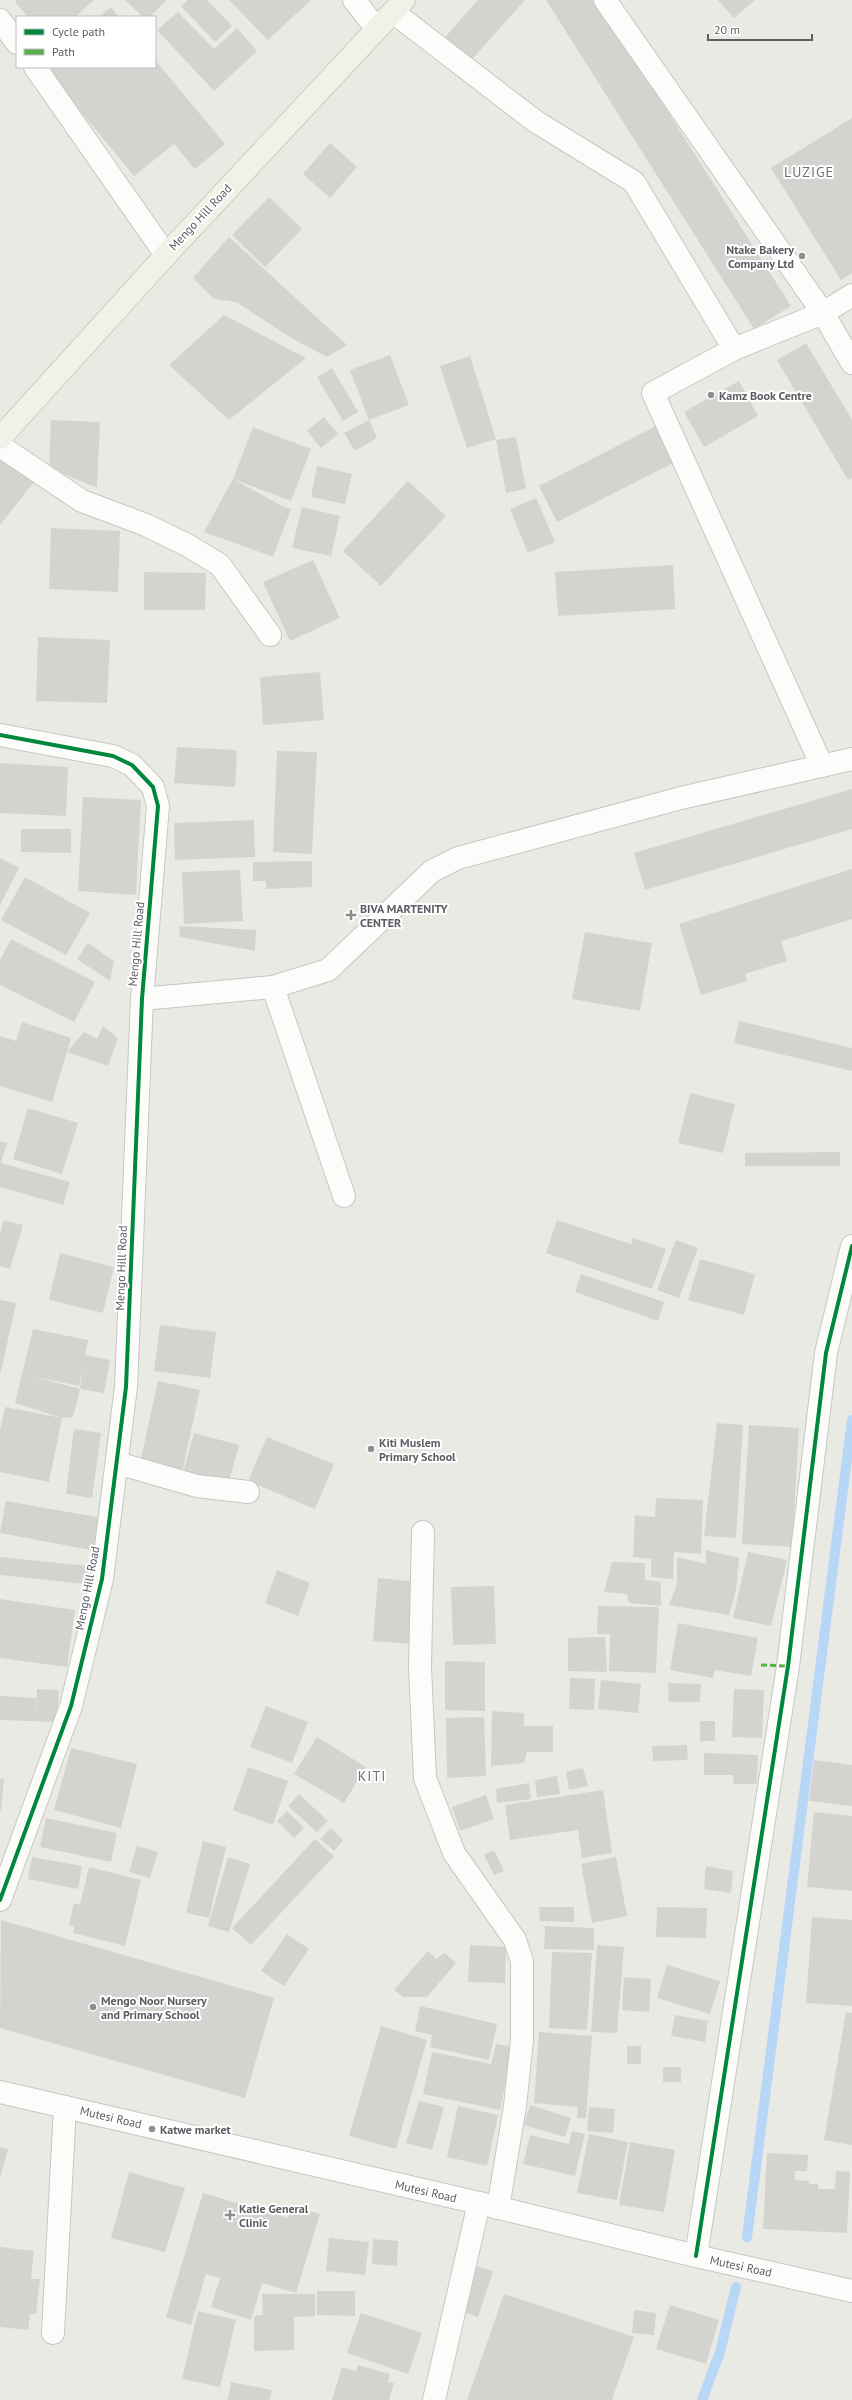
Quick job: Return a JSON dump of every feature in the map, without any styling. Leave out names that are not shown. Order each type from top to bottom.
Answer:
[{"type":"main road","name":"Mengo Hill Road","points":[[0,438],[166,255],[398,6]]},
{"type":"street","points":[[354,0],[376,28]]},
{"type":"street","points":[[605,0],[823,313],[852,363]]},
{"type":"street","points":[[398,6],[535,121],[634,182],[734,350]]},
{"type":"street","points":[[36,68],[166,255]]},
{"type":"street","points":[[822,766],[654,393],[734,350],[823,313],[852,295]]},
{"type":"street","points":[[0,446],[82,501],[146,525],[186,545],[220,565],[270,634]]},
{"type":"street","name":"Mengo Hill Road","points":[[0,735],[113,756],[132,765],[153,787],[158,806],[142,999],[126,1387],[102,1579],[71,1706],[0,1900]]},
{"type":"street","points":[[142,999],[273,987],[328,970],[432,871],[458,858],[681,798],[852,759]]},
{"type":"street","points":[[273,987],[344,1196]]},
{"type":"street","points":[[696,2256],[788,1666],[826,1353],[852,1246]]},
{"type":"street","points":[[116,1463],[197,1486],[248,1492]]},
{"type":"street","points":[[423,1532],[420,1667],[425,1778],[454,1853],[515,1940],[522,1961],[522,2040],[515,2106],[434,2400]]},
{"type":"street","name":"Mutesi Road","points":[[0,2092],[488,2205],[696,2256],[852,2291]]},
{"type":"street","points":[[53,2333],[65,2107]]},
{"type":"building","points":[[16,0],[94,0],[76,16],[27,16],[15,2]]},
{"type":"building","points":[[125,0],[166,0],[151,16],[142,16]]},
{"type":"building","points":[[188,0],[207,0],[232,26],[215,42],[181,6]]},
{"type":"building","points":[[229,0],[311,0],[268,40]]},
{"type":"building","points":[[478,0],[525,0],[466,66],[440,43]]},
{"type":"building","points":[[546,0],[597,0],[791,306],[754,329]]},
{"type":"building","points":[[718,0],[755,0],[734,18]]},
{"type":"building","points":[[111,7],[118,16],[99,16]]},
{"type":"building","points":[[178,12],[214,49],[237,28],[257,51],[214,91],[157,30]]},
{"type":"building","points":[[156,61],[225,144],[195,169],[174,144],[134,176],[45,68],[156,68]]},
{"type":"building","points":[[852,118],[852,273],[841,280],[771,168]]},
{"type":"building","points":[[330,143],[357,167],[330,198],[303,174]]},
{"type":"building","points":[[269,197],[302,229],[265,267],[232,235]]},
{"type":"building","points":[[229,237],[347,345],[327,357],[293,339],[236,302],[214,299],[193,278]]},
{"type":"building","points":[[224,315],[306,358],[229,420],[169,365]]},
{"type":"building","points":[[806,343],[852,420],[852,478],[848,480],[777,360]]},
{"type":"building","points":[[390,355],[409,405],[369,420],[350,370]]},
{"type":"building","points":[[470,356],[496,439],[467,448],[440,366]]},
{"type":"building","points":[[332,368],[358,412],[343,421],[317,377]]},
{"type":"building","points":[[739,381],[758,416],[704,447],[684,412]]},
{"type":"building","points":[[324,417],[338,434],[321,448],[307,431]]},
{"type":"building","points":[[51,420],[100,422],[97,488],[49,468]]},
{"type":"building","points":[[369,420],[377,438],[355,451],[344,433]]},
{"type":"building","points":[[660,424],[679,460],[557,522],[539,486]]},
{"type":"building","points":[[253,427],[311,449],[291,501],[233,479]]},
{"type":"building","points":[[516,437],[526,489],[506,493],[496,440]]},
{"type":"building","points":[[0,456],[34,482],[0,525]]},
{"type":"building","points":[[317,466],[352,474],[345,504],[311,497]]},
{"type":"building","points":[[233,479],[282,506],[291,509],[273,557],[204,532]]},
{"type":"building","points":[[408,481],[446,516],[381,586],[343,551]]},
{"type":"building","points":[[536,498],[555,542],[528,553],[510,509]]},
{"type":"building","points":[[302,507],[340,516],[331,556],[292,548]]},
{"type":"building","points":[[51,528],[120,531],[118,592],[49,589]]},
{"type":"building","points":[[313,560],[340,618],[290,641],[263,582]]},
{"type":"building","points":[[673,565],[675,609],[558,616],[555,572]]},
{"type":"building","points":[[144,572],[206,573],[205,610],[144,610]]},
{"type":"building","points":[[38,637],[110,640],[107,703],[36,701]]},
{"type":"building","points":[[320,672],[324,720],[263,725],[260,677]]},
{"type":"building","points":[[177,747],[237,750],[235,787],[174,783]]},
{"type":"building","points":[[277,751],[317,752],[312,854],[273,852]]},
{"type":"building","points":[[0,763],[68,767],[66,816],[0,813]]},
{"type":"building","points":[[852,789],[852,829],[645,890],[634,853]]},
{"type":"building","points":[[83,797],[141,800],[136,895],[78,891]]},
{"type":"building","points":[[254,820],[255,857],[175,860],[174,823]]},
{"type":"building","points":[[21,829],[71,829],[71,853],[21,852]]},
{"type":"building","points":[[0,858],[19,868],[0,905]]},
{"type":"building","points":[[312,861],[312,887],[266,889],[266,881],[253,881],[253,862]]},
{"type":"building","points":[[852,869],[852,919],[781,941],[787,961],[745,974],[747,981],[701,995],[679,924]]},
{"type":"building","points":[[240,870],[243,921],[184,924],[182,872]]},
{"type":"building","points":[[25,877],[90,913],[66,955],[1,920]]},
{"type":"building","points":[[179,926],[256,930],[255,951],[180,937]]},
{"type":"building","points":[[585,932],[652,943],[640,1011],[572,999]]},
{"type":"building","points":[[11,939],[95,982],[74,1022],[0,985],[0,960]]},
{"type":"building","points":[[88,943],[114,961],[110,981],[77,959]]},
{"type":"building","points":[[739,1021],[852,1048],[852,1071],[734,1043]]},
{"type":"building","points":[[22,1022],[71,1038],[52,1102],[0,1086],[0,1036],[16,1041]]},
{"type":"building","points":[[103,1026],[118,1038],[108,1066],[67,1052],[84,1032],[97,1039]]},
{"type":"building","points":[[690,1093],[735,1104],[723,1153],[678,1143]]},
{"type":"building","points":[[28,1108],[78,1123],[62,1174],[13,1159]]},
{"type":"building","points":[[0,1141],[7,1143],[1,1163],[70,1182],[63,1205],[0,1187]]},
{"type":"building","points":[[840,1152],[840,1166],[745,1166],[745,1153]]},
{"type":"building","points":[[4,1220],[23,1225],[10,1269],[0,1266],[0,1234]]},
{"type":"building","points":[[557,1220],[631,1244],[633,1238],[666,1249],[652,1289],[546,1253]]},
{"type":"building","points":[[676,1240],[698,1248],[679,1298],[657,1290]]},
{"type":"building","points":[[60,1253],[114,1267],[103,1313],[49,1300]]},
{"type":"building","points":[[700,1259],[755,1274],[744,1315],[688,1300]]},
{"type":"building","points":[[581,1274],[664,1302],[658,1321],[575,1292]]},
{"type":"building","points":[[0,1300],[16,1303],[1,1372],[0,1372]]},
{"type":"building","points":[[160,1325],[216,1332],[210,1378],[154,1371]]},
{"type":"building","points":[[33,1329],[88,1340],[85,1355],[110,1360],[104,1393],[80,1389],[73,1417],[62,1418],[15,1403]],"holes":[[[83,1369],[80,1389],[31,1376],[79,1386]]]},
{"type":"building","points":[[158,1381],[200,1390],[181,1477],[139,1468]]},
{"type":"building","points":[[5,1407],[62,1418],[49,1482],[0,1472],[0,1431]]},
{"type":"building","points":[[717,1423],[743,1425],[736,1538],[704,1536]]},
{"type":"building","points":[[749,1425],[799,1428],[792,1547],[742,1544]]},
{"type":"building","points":[[74,1429],[101,1433],[92,1498],[66,1494]]},
{"type":"building","points":[[194,1433],[239,1445],[227,1489],[182,1476]]},
{"type":"building","points":[[267,1437],[334,1464],[315,1509],[248,1481]]},
{"type":"building","points":[[656,1498],[703,1500],[701,1554],[674,1552],[673,1579],[651,1577],[651,1559],[633,1557],[635,1515],[655,1517]]},
{"type":"building","points":[[6,1501],[102,1518],[96,1551],[0,1533]]},
{"type":"building","points":[[706,1550],[739,1558],[736,1590],[729,1615],[669,1605],[677,1584],[677,1557],[706,1564]]},
{"type":"building","points":[[748,1552],[787,1560],[771,1626],[733,1618]]},
{"type":"building","points":[[0,1557],[88,1566],[85,1584],[0,1575]]},
{"type":"building","points":[[612,1562],[645,1563],[645,1580],[661,1582],[661,1606],[629,1603],[627,1594],[604,1592]]},
{"type":"building","points":[[277,1570],[310,1583],[298,1616],[265,1603]]},
{"type":"building","points":[[378,1578],[419,1582],[413,1644],[373,1641]]},
{"type":"building","points":[[494,1586],[496,1644],[453,1645],[451,1587]]},
{"type":"building","points":[[0,1599],[75,1610],[67,1667],[0,1658]]},
{"type":"building","points":[[598,1606],[659,1607],[656,1673],[609,1671],[610,1634],[597,1634]]},
{"type":"building","points":[[678,1623],[758,1638],[751,1676],[715,1670],[713,1678],[670,1670]]},
{"type":"building","points":[[605,1637],[607,1672],[568,1671],[568,1638]]},
{"type":"building","points":[[445,1661],[485,1662],[485,1711],[445,1710]]},
{"type":"building","points":[[570,1678],[595,1679],[594,1710],[569,1709]]},
{"type":"building","points":[[601,1680],[641,1684],[638,1713],[598,1709]]},
{"type":"building","points":[[668,1683],[701,1684],[700,1702],[669,1702]]},
{"type":"building","points":[[37,1689],[59,1690],[57,1722],[0,1720],[0,1696],[36,1698],[36,1718]]},
{"type":"building","points":[[734,1689],[764,1690],[762,1738],[732,1737]]},
{"type":"building","points":[[266,1706],[308,1722],[292,1763],[250,1747]]},
{"type":"building","points":[[492,1711],[524,1713],[524,1726],[553,1726],[553,1752],[527,1752],[524,1763],[491,1766]]},
{"type":"building","points":[[484,1717],[486,1776],[447,1778],[446,1718]]},
{"type":"building","points":[[700,1721],[715,1721],[715,1741],[700,1741]]},
{"type":"building","points":[[317,1737],[366,1767],[344,1803],[294,1774]]},
{"type":"building","points":[[687,1745],[688,1760],[653,1761],[652,1746]]},
{"type":"building","points":[[71,1748],[137,1764],[121,1828],[54,1810]]},
{"type":"building","points":[[704,1753],[758,1755],[757,1784],[734,1784],[733,1775],[704,1775]]},
{"type":"building","points":[[814,1760],[852,1765],[852,1806],[809,1801]]},
{"type":"building","points":[[248,1767],[288,1781],[273,1825],[233,1810]]},
{"type":"building","points":[[583,1768],[588,1786],[569,1790],[566,1772]]},
{"type":"building","points":[[557,1776],[560,1794],[537,1797],[535,1780]]},
{"type":"building","points":[[0,1779],[4,1779],[1,1810],[0,1810]]},
{"type":"building","points":[[529,1783],[531,1799],[497,1803],[496,1789]]},
{"type":"building","points":[[603,1790],[612,1853],[582,1858],[578,1830],[510,1840],[505,1805]]},
{"type":"building","points":[[299,1794],[328,1821],[317,1832],[288,1806]]},
{"type":"building","points":[[486,1795],[494,1819],[460,1831],[452,1807]]},
{"type":"building","points":[[287,1811],[304,1828],[294,1838],[277,1821]]},
{"type":"building","points":[[814,1812],[852,1816],[852,1891],[807,1887]]},
{"type":"building","points":[[46,1818],[117,1833],[111,1862],[40,1847]]},
{"type":"building","points":[[331,1828],[343,1840],[334,1851],[320,1839]]},
{"type":"building","points":[[315,1839],[334,1856],[251,1945],[232,1928]]},
{"type":"building","points":[[203,1841],[226,1847],[209,1918],[186,1913]]},
{"type":"building","points":[[137,1846],[158,1852],[150,1878],[129,1872]]},
{"type":"building","points":[[494,1850],[504,1871],[494,1875],[484,1855]]},
{"type":"building","points":[[32,1857],[82,1866],[78,1889],[28,1879]]},
{"type":"building","points":[[228,1857],[250,1864],[229,1932],[208,1926]]},
{"type":"building","points":[[616,1857],[627,1916],[592,1923],[581,1864]]},
{"type":"building","points":[[706,1866],[733,1871],[731,1893],[704,1889]]},
{"type":"building","points":[[89,1867],[141,1880],[125,1946],[73,1933],[74,1926],[69,1925],[74,1903],[80,1905]]},
{"type":"building","points":[[539,1907],[574,1907],[574,1922],[540,1921]]},
{"type":"building","points":[[657,1907],[707,1908],[706,1938],[656,1937]]},
{"type":"building","points":[[812,1917],[852,1920],[852,2006],[806,2003]]},
{"type":"building","points":[[1,1920],[274,1998],[245,2098],[0,2028]]},
{"type":"building","points":[[545,1926],[594,1928],[594,1950],[544,1949]]},
{"type":"building","points":[[287,1934],[309,1949],[284,1986],[261,1971]]},
{"type":"building","points":[[470,1945],[506,1947],[505,1983],[468,1982]]},
{"type":"building","points":[[597,1945],[624,1947],[617,2033],[591,2032]]},
{"type":"building","points":[[428,1951],[436,1959],[445,1953],[456,1963],[427,1997],[404,1997],[394,1990]]},
{"type":"building","points":[[552,1952],[592,1953],[587,2030],[549,2028]]},
{"type":"building","points":[[667,1965],[720,1981],[710,2014],[657,1998]]},
{"type":"building","points":[[624,1977],[651,1979],[649,2012],[622,2010]]},
{"type":"building","points":[[420,2006],[497,2024],[489,2060],[430,2047],[432,2035],[415,2031]]},
{"type":"building","points":[[846,2012],[852,2013],[852,2145],[824,2140]]},
{"type":"building","points":[[675,2015],[708,2021],[705,2042],[671,2036]]},
{"type":"building","points":[[381,2026],[427,2040],[396,2149],[349,2136]]},
{"type":"building","points":[[539,2032],[592,2036],[586,2118],[577,2118],[578,2107],[534,2103]]},
{"type":"building","points":[[496,2044],[513,2047],[500,2110],[423,2094],[432,2052],[491,2064]]},
{"type":"building","points":[[627,2046],[641,2046],[641,2064],[627,2064]]},
{"type":"building","points":[[663,2067],[681,2067],[681,2082],[663,2082]]},
{"type":"building","points":[[419,2101],[444,2107],[432,2150],[406,2143]]},
{"type":"building","points":[[530,2105],[571,2118],[565,2137],[524,2125]]},
{"type":"building","points":[[458,2106],[498,2115],[487,2166],[447,2157]]},
{"type":"building","points":[[589,2107],[615,2109],[613,2133],[587,2131]]},
{"type":"building","points":[[572,2131],[585,2134],[575,2176],[523,2164],[530,2135],[569,2144]]},
{"type":"building","points":[[589,2134],[628,2142],[617,2200],[577,2193]]},
{"type":"building","points":[[630,2142],[675,2150],[664,2212],[619,2205]]},
{"type":"building","points":[[0,2147],[8,2149],[0,2178]]},
{"type":"building","points":[[767,2153],[808,2155],[807,2171],[795,2171],[795,2180],[809,2181],[809,2184],[818,2184],[818,2189],[835,2189],[836,2171],[850,2172],[847,2233],[763,2229]]},
{"type":"building","points":[[129,2172],[185,2188],[165,2252],[111,2238]]},
{"type":"building","points":[[203,2193],[288,2218],[292,2206],[320,2214],[296,2293],[262,2283],[251,2320],[211,2307],[220,2278],[206,2274],[191,2325],[166,2317]]},
{"type":"building","points":[[329,2238],[369,2242],[365,2275],[326,2271]]},
{"type":"building","points":[[373,2239],[398,2241],[397,2266],[372,2264]]},
{"type":"building","points":[[0,2247],[34,2251],[31,2279],[40,2279],[36,2314],[30,2314],[28,2330],[0,2327]]},
{"type":"building","points":[[475,2266],[493,2271],[478,2317],[461,2311]]},
{"type":"building","points":[[317,2291],[355,2291],[355,2316],[317,2315]]},
{"type":"building","points":[[262,2294],[315,2294],[315,2316],[294,2317],[294,2350],[254,2351],[254,2316],[263,2315]]},
{"type":"building","points":[[504,2294],[634,2337],[612,2399],[615,2400],[467,2400]]},
{"type":"building","points":[[670,2305],[719,2320],[706,2364],[656,2349]]},
{"type":"building","points":[[634,2310],[656,2313],[654,2335],[632,2333]]},
{"type":"building","points":[[198,2311],[236,2320],[220,2387],[182,2379]]},
{"type":"building","points":[[361,2313],[422,2333],[408,2374],[347,2353]]},
{"type":"building","points":[[358,2365],[390,2374],[388,2382],[394,2383],[389,2400],[332,2400],[342,2367],[356,2371]]},
{"type":"building","points":[[231,2382],[272,2390],[270,2400],[228,2400]]},
{"type":"waterway","points":[[747,2237],[852,1420]]},
{"type":"waterway","points":[[702,2400],[720,2352],[736,2287]]},
{"type":"marked path","points":[[761,1665],[788,1666]]},
{"type":"cycle path","points":[[0,735],[113,756],[132,765],[153,787],[158,806],[142,999],[126,1387],[102,1579],[71,1706],[0,1900]]},
{"type":"cycle path","points":[[696,2256],[788,1666],[826,1353],[852,1246]]},
{"type":"place","name":"Ntake Bakery Company Ltd","points":[[802,256]]},
{"type":"place","name":"Kamz Book Centre","points":[[711,395]]},
{"type":"place","name":"BIVA MARTENITY CENTER","points":[[351,915]]},
{"type":"place","name":"Kiti Muslem Primary School","points":[[371,1449]]},
{"type":"place","name":"Mengo Noor Nursery and Primary School","points":[[93,2007]]},
{"type":"place","name":"Katwe market","points":[[152,2129]]},
{"type":"place","name":"Katie General Clinic","points":[[230,2215]]},
{"type":"district","name":"LUZIGE","points":[[809,172]]},
{"type":"district","name":"KITI","points":[[372,1776]]}]
